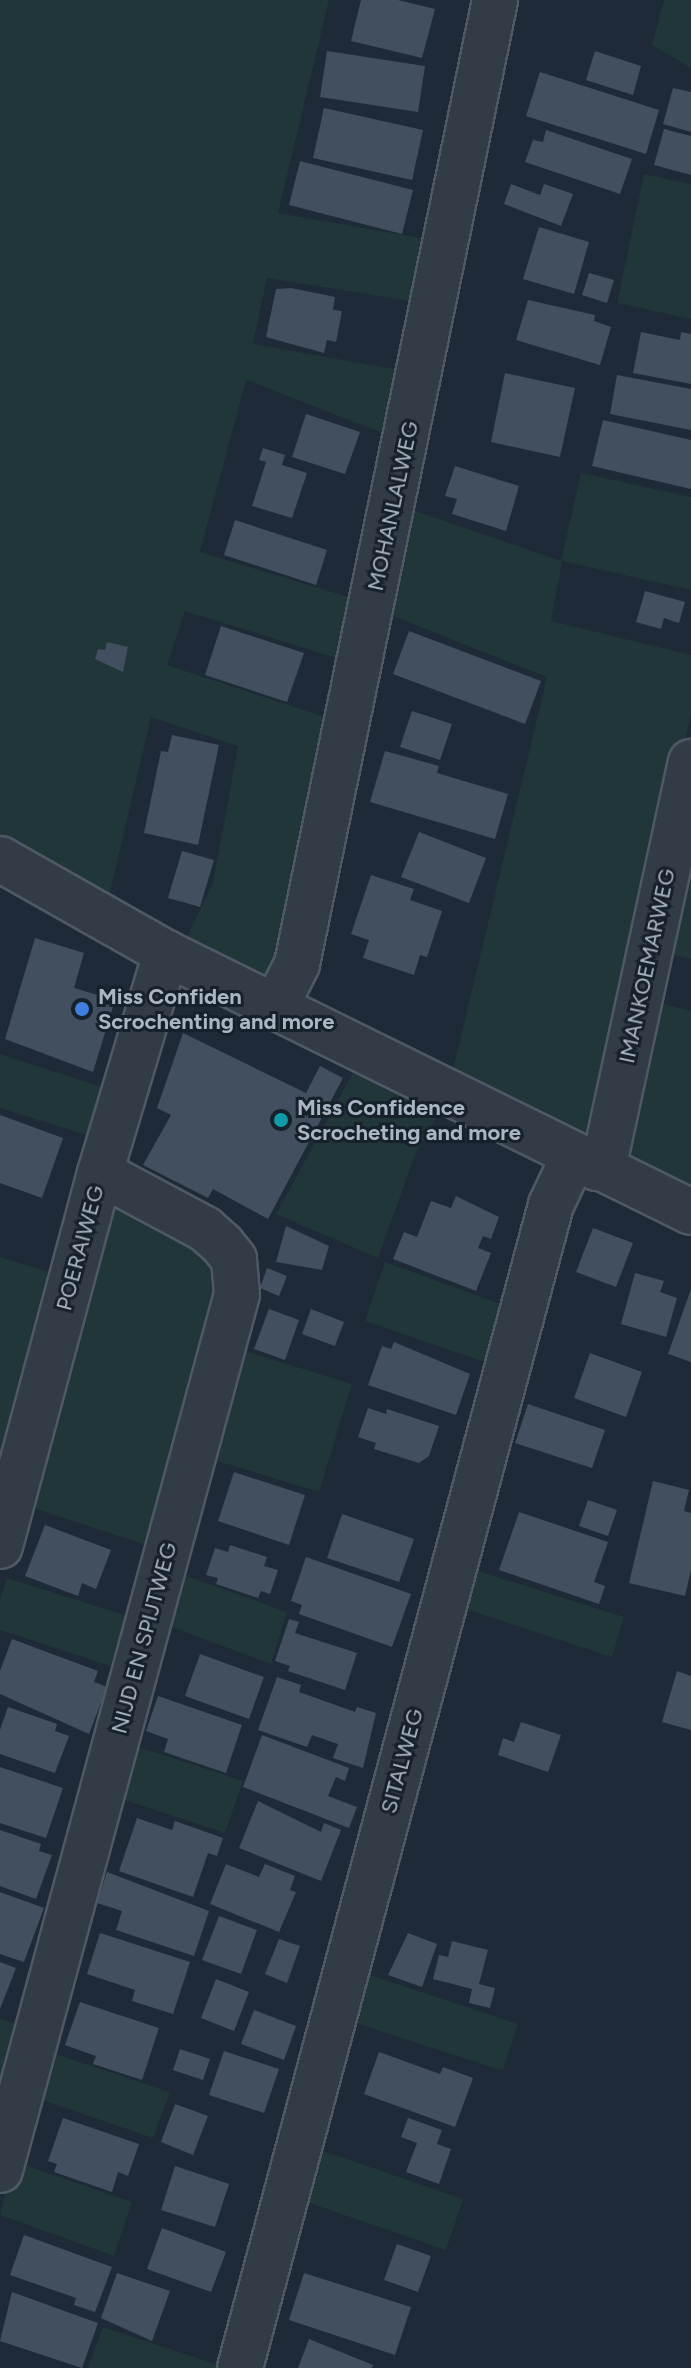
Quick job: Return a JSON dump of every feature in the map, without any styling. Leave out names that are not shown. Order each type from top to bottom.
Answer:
[{"type":"street","name":"MOHANLALWEG","points":[[275,1008],[297,964],[495,0]]},
{"type":"street","name":"IMANKOEMARWEG","points":[[585,1163],[607,1150],[691,762]]},
{"type":"street","points":[[0,859],[166,953],[585,1163],[691,1212]]},
{"type":"street","name":"POERAIWEG","points":[[0,1546],[100,1173],[166,953]]},
{"type":"street","name":"SITALWEG","points":[[240,2368],[551,1205],[585,1163]]},
{"type":"street","name":"NIJD EN SPIJTWEG","points":[[0,2170],[237,1294],[234,1259],[222,1244],[100,1173]]},
{"type":"green space","points":[[0,0],[329,0],[278,213],[432,240],[422,303],[267,278],[253,344],[411,372],[398,439],[246,380],[200,552],[358,600],[346,661],[185,611],[167,665],[334,720],[285,964],[261,983],[184,943],[213,883],[238,746],[151,717],[108,901],[0,837]]},
{"type":"green space","points":[[664,0],[691,0],[691,68],[652,45]]},
{"type":"green space","points":[[644,174],[691,184],[691,319],[617,303]]},
{"type":"green space","points":[[581,473],[691,497],[691,590],[562,561],[551,621],[691,655],[691,714],[598,1141],[450,1082],[547,677],[385,613],[407,508],[561,561]]},
{"type":"green space","points":[[691,815],[691,959],[657,951]]},
{"type":"green space","points":[[648,1000],[691,1011],[691,1197],[628,1168],[618,1148]]},
{"type":"green space","points":[[0,1054],[111,1090],[96,1138],[0,1108]]},
{"type":"green space","points":[[355,1069],[439,1113],[415,1155],[378,1258],[276,1214]]},
{"type":"green space","points":[[106,1198],[172,1220],[227,1273],[158,1549],[24,1505]]},
{"type":"green space","points":[[0,1257],[62,1276],[0,1503]]},
{"type":"green space","points":[[385,1262],[509,1307],[493,1365],[365,1321]]},
{"type":"green space","points":[[235,1348],[352,1384],[319,1492],[201,1456]]},
{"type":"green space","points":[[465,1567],[624,1617],[612,1657],[453,1605]]},
{"type":"green space","points":[[173,1571],[287,1612],[271,1664],[158,1622]]},
{"type":"green space","points":[[7,1578],[137,1619],[120,1669],[0,1630],[0,1600]]},
{"type":"green space","points":[[126,1743],[243,1781],[225,1833],[109,1795]]},
{"type":"green space","points":[[358,1971],[518,2024],[503,2071],[343,2019]]},
{"type":"green space","points":[[0,2018],[24,2027],[8,2079],[0,2076]]},
{"type":"green space","points":[[43,2050],[170,2092],[153,2138],[30,2096]]},
{"type":"green space","points":[[312,2147],[463,2199],[446,2250],[295,2198]]},
{"type":"green space","points":[[13,2161],[132,2202],[114,2256],[0,2215]]},
{"type":"green space","points":[[103,2327],[228,2368],[88,2368]]},
{"type":"building","points":[[361,0],[398,0],[435,9],[422,58],[351,41]]},
{"type":"building","points":[[327,51],[425,66],[418,112],[320,97]]},
{"type":"building","points":[[595,51],[641,66],[633,95],[586,80]]},
{"type":"building","points":[[540,72],[659,110],[646,154],[526,116]]},
{"type":"building","points":[[673,88],[691,92],[691,132],[663,124]]},
{"type":"building","points":[[324,108],[423,130],[412,180],[313,158]]},
{"type":"building","points":[[664,129],[691,136],[691,175],[654,165]]},
{"type":"building","points":[[546,130],[632,159],[620,194],[525,162],[533,140],[543,142]]},
{"type":"building","points":[[300,161],[413,190],[402,234],[289,205]]},
{"type":"building","points":[[511,184],[540,195],[544,184],[573,194],[561,226],[504,204]]},
{"type":"building","points":[[539,227],[589,242],[574,294],[523,279]]},
{"type":"building","points":[[589,273],[614,280],[607,303],[582,295]]},
{"type":"building","points":[[291,288],[335,297],[333,310],[342,311],[336,342],[327,340],[324,353],[266,337],[276,289]]},
{"type":"building","points":[[528,300],[595,315],[594,321],[611,327],[600,365],[516,340]]},
{"type":"building","points":[[641,332],[680,340],[681,332],[691,334],[691,384],[633,373]]},
{"type":"building","points":[[505,373],[575,388],[560,457],[491,442]]},
{"type":"building","points":[[617,375],[691,389],[691,430],[610,414]]},
{"type":"building","points":[[306,414],[360,432],[345,474],[292,457]]},
{"type":"building","points":[[603,420],[691,440],[691,489],[592,466]]},
{"type":"building","points":[[263,448],[285,455],[282,465],[307,473],[292,518],[252,506],[266,462],[259,460]]},
{"type":"building","points":[[455,466],[519,486],[506,531],[452,514],[457,499],[445,496]]},
{"type":"building","points":[[235,520],[327,550],[316,585],[224,555]]},
{"type":"building","points":[[645,591],[685,602],[679,623],[664,618],[661,629],[636,622]]},
{"type":"building","points":[[221,626],[304,653],[287,702],[205,675]]},
{"type":"building","points":[[409,631],[541,681],[525,724],[393,674]]},
{"type":"building","points":[[107,642],[128,647],[123,672],[95,659],[98,649],[105,650]]},
{"type":"building","points":[[412,711],[452,724],[440,760],[400,747]]},
{"type":"building","points":[[172,735],[219,745],[198,845],[144,833],[161,751],[168,752]]},
{"type":"building","points":[[385,751],[439,766],[437,773],[508,794],[495,839],[370,802]]},
{"type":"building","points":[[419,832],[486,858],[469,903],[401,877]]},
{"type":"building","points":[[182,851],[214,860],[200,907],[168,898]]},
{"type":"building","points":[[371,875],[414,889],[410,900],[442,911],[427,957],[420,955],[414,975],[363,958],[369,940],[351,934]]},
{"type":"building","points":[[35,938],[84,953],[74,988],[115,1000],[93,1072],[5,1039]]},
{"type":"building","points":[[183,1033],[306,1093],[320,1066],[343,1078],[268,1219],[213,1189],[208,1198],[143,1165],[171,1115],[157,1108]]},
{"type":"building","points":[[0,1115],[63,1138],[42,1198],[0,1183]]},
{"type":"building","points":[[456,1196],[499,1217],[491,1239],[483,1236],[478,1248],[491,1253],[476,1291],[393,1259],[404,1232],[417,1237],[431,1201],[451,1208]]},
{"type":"building","points":[[286,1226],[329,1246],[322,1270],[276,1262]]},
{"type":"building","points":[[593,1228],[633,1243],[616,1287],[576,1272]]},
{"type":"building","points":[[267,1268],[287,1276],[279,1296],[260,1288]]},
{"type":"building","points":[[635,1273],[664,1281],[660,1292],[677,1298],[666,1337],[621,1324]]},
{"type":"building","points":[[691,1289],[691,1362],[668,1354]]},
{"type":"building","points":[[269,1309],[299,1320],[285,1360],[254,1349]]},
{"type":"building","points":[[311,1309],[344,1322],[335,1346],[302,1334]]},
{"type":"building","points":[[394,1342],[470,1374],[456,1415],[368,1385],[382,1346],[391,1349]]},
{"type":"building","points":[[590,1353],[642,1372],[626,1417],[574,1398]]},
{"type":"building","points":[[528,1404],[605,1430],[592,1468],[515,1443]]},
{"type":"building","points":[[368,1408],[386,1414],[387,1409],[439,1426],[429,1456],[419,1463],[374,1449],[376,1443],[358,1437]]},
{"type":"building","points":[[234,1472],[305,1495],[289,1545],[218,1521]]},
{"type":"building","points":[[653,1481],[689,1490],[684,1511],[691,1513],[691,1570],[685,1596],[629,1583]]},
{"type":"building","points":[[588,1500],[617,1510],[608,1536],[579,1526]]},
{"type":"building","points":[[519,1512],[608,1542],[594,1582],[605,1586],[599,1604],[499,1570]]},
{"type":"building","points":[[342,1514],[414,1539],[399,1582],[327,1558]]},
{"type":"building","points":[[45,1525],[111,1550],[96,1589],[82,1583],[78,1596],[25,1576]]},
{"type":"building","points":[[230,1545],[267,1557],[264,1566],[278,1570],[270,1594],[261,1591],[258,1598],[216,1584],[218,1578],[206,1575],[215,1548],[228,1552]]},
{"type":"building","points":[[306,1557],[411,1594],[392,1647],[299,1614],[302,1605],[291,1601]]},
{"type":"building","points":[[289,1619],[299,1622],[295,1633],[357,1653],[345,1690],[288,1671],[290,1666],[275,1661]]},
{"type":"building","points":[[12,1639],[98,1671],[94,1682],[107,1687],[89,1734],[0,1694],[0,1671]]},
{"type":"building","points":[[200,1654],[264,1677],[249,1719],[185,1696]]},
{"type":"building","points":[[677,1671],[691,1676],[691,1730],[662,1722]]},
{"type":"building","points":[[277,1677],[301,1685],[299,1692],[355,1712],[357,1707],[376,1713],[363,1768],[333,1758],[338,1744],[312,1735],[307,1747],[258,1730]]},
{"type":"building","points":[[158,1696],[242,1725],[226,1773],[164,1752],[168,1739],[146,1731]]},
{"type":"building","points":[[8,1707],[57,1724],[55,1731],[69,1736],[55,1773],[0,1754],[0,1730]]},
{"type":"building","points":[[521,1722],[561,1735],[548,1772],[498,1755],[503,1738],[514,1742]]},
{"type":"building","points":[[262,1735],[349,1768],[345,1781],[336,1777],[328,1796],[357,1807],[349,1828],[243,1787]]},
{"type":"building","points":[[0,1767],[63,1788],[46,1838],[0,1823]]},
{"type":"building","points":[[258,1801],[321,1832],[324,1823],[341,1830],[321,1881],[239,1848]]},
{"type":"building","points":[[137,1818],[172,1830],[175,1821],[223,1838],[217,1856],[208,1853],[193,1897],[119,1871]]},
{"type":"building","points":[[0,1830],[41,1844],[39,1851],[52,1855],[36,1899],[0,1886]]},
{"type":"building","points":[[226,1864],[259,1877],[265,1864],[295,1876],[290,1890],[296,1892],[279,1932],[210,1904]]},
{"type":"building","points":[[107,1872],[209,1911],[194,1956],[116,1930],[122,1911],[97,1903]]},
{"type":"building","points":[[0,1892],[44,1908],[24,1962],[0,1954]]},
{"type":"building","points":[[219,1916],[257,1930],[241,1974],[202,1960]]},
{"type":"building","points":[[100,1933],[190,1962],[173,2014],[132,2001],[135,1990],[87,1974]]},
{"type":"building","points":[[408,1933],[437,1944],[422,1987],[388,1975]]},
{"type":"building","points":[[279,1939],[300,1946],[287,1983],[265,1974]]},
{"type":"building","points":[[452,1941],[488,1950],[479,1984],[495,1988],[490,2008],[469,2003],[472,1989],[433,1979],[439,1955],[448,1957]]},
{"type":"building","points":[[0,1962],[16,1968],[0,2009]]},
{"type":"building","points":[[216,1979],[249,1992],[234,2031],[201,2018]]},
{"type":"building","points":[[80,2002],[159,2028],[142,2080],[93,2064],[96,2056],[65,2045]]},
{"type":"building","points":[[254,2010],[296,2026],[284,2060],[241,2044]]},
{"type":"building","points":[[180,2049],[210,2059],[203,2080],[173,2070]]},
{"type":"building","points":[[224,2051],[279,2069],[264,2113],[209,2095]]},
{"type":"building","points":[[379,2052],[440,2074],[443,2067],[473,2078],[455,2127],[364,2094]]},
{"type":"building","points":[[175,2104],[208,2116],[193,2155],[161,2142]]},
{"type":"building","points":[[63,2118],[139,2144],[128,2176],[118,2172],[112,2192],[54,2172],[57,2164],[48,2161]]},
{"type":"building","points":[[408,2118],[442,2130],[437,2144],[451,2149],[439,2184],[406,2172],[417,2143],[401,2137]]},
{"type":"building","points":[[175,2166],[229,2184],[215,2227],[161,2210]]},
{"type":"building","points":[[162,2228],[226,2252],[211,2292],[147,2269]]},
{"type":"building","points":[[24,2235],[112,2267],[95,2312],[74,2305],[76,2298],[10,2275]]},
{"type":"building","points":[[397,2244],[431,2256],[418,2292],[384,2280]]},
{"type":"building","points":[[117,2273],[170,2291],[152,2341],[101,2318]]},
{"type":"building","points":[[304,2273],[411,2307],[395,2355],[289,2320]]},
{"type":"building","points":[[12,2292],[98,2323],[82,2368],[0,2341]]},
{"type":"building","points":[[309,2339],[373,2365],[372,2368],[298,2368]]},
{"type":"place","name":"Miss Confiden Scrochenting and more","points":[[82,1009]]},
{"type":"place","name":"Miss Confidence Scrocheting and more","points":[[281,1120]]}]
